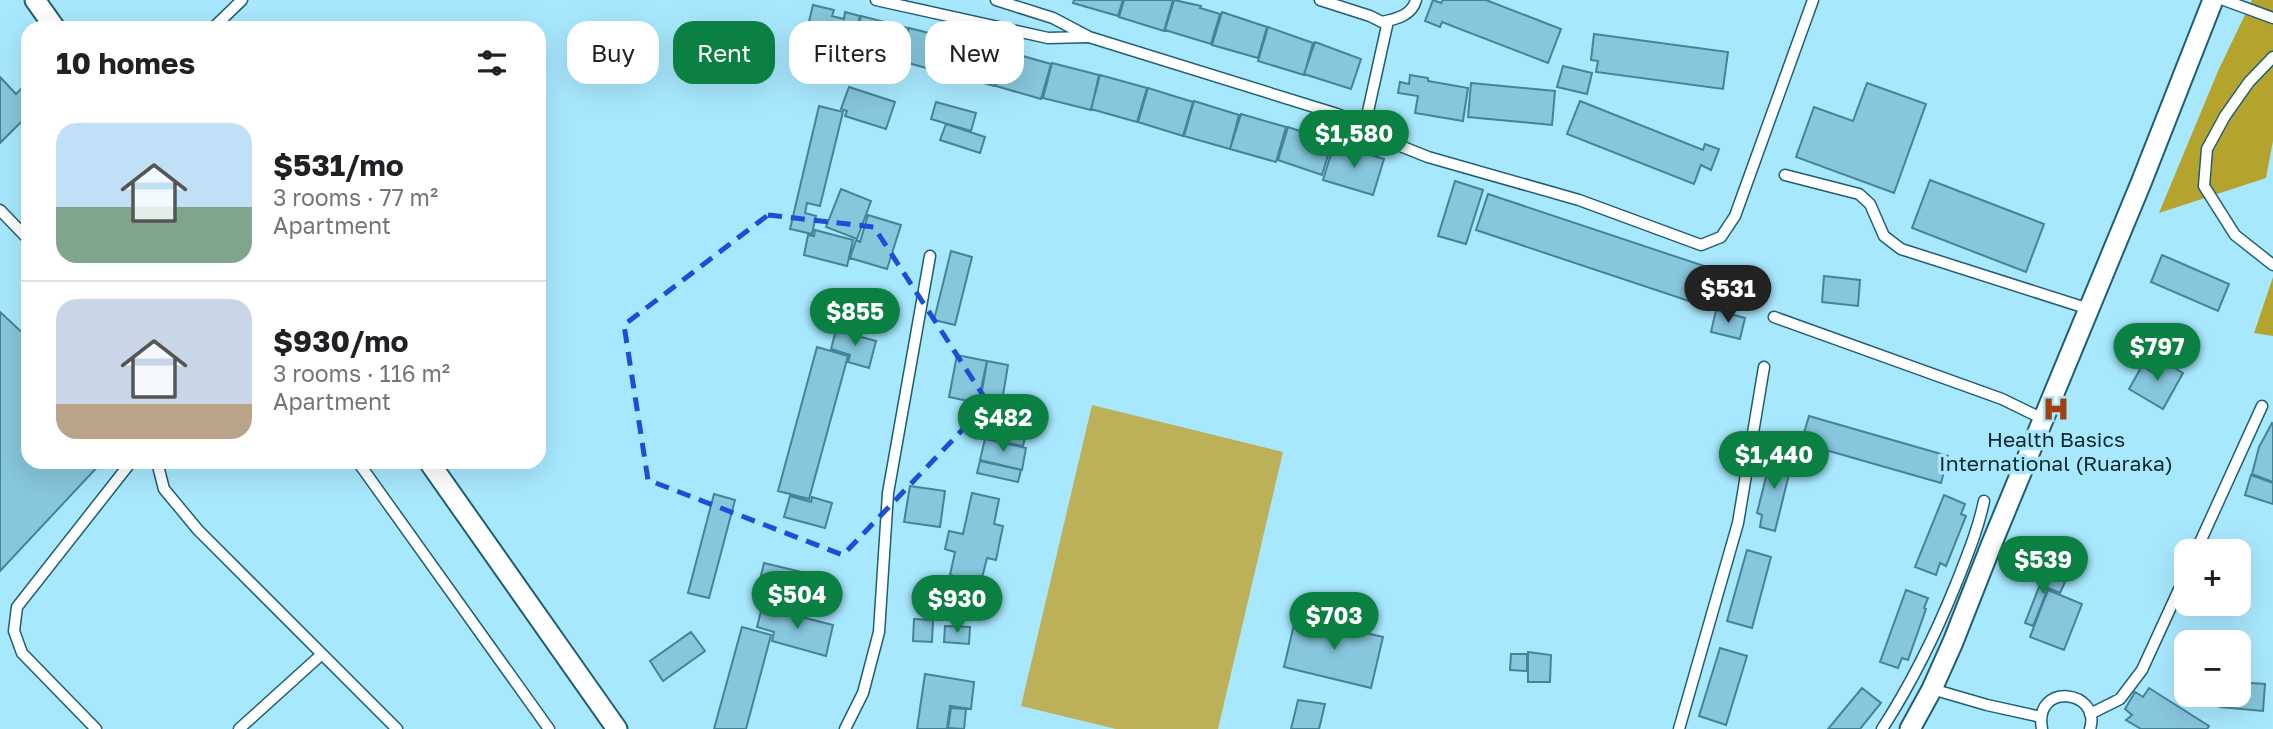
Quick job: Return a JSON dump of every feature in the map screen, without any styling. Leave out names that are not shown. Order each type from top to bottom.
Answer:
[{"type":"street","points":[[35,0],[50,21]]},
{"type":"street","points":[[1910,729],[1953,642],[2213,0]]},
{"type":"street","points":[[434,469],[617,729]]},
{"type":"lane","points":[[220,21],[242,0]]},
{"type":"lane","points":[[876,0],[1048,38],[1089,37]]},
{"type":"lane","points":[[996,0],[1053,19],[1089,37],[1337,114],[1428,157],[1579,200],[1701,245],[1721,237],[1735,216],[1814,0]]},
{"type":"lane","points":[[1320,0],[1382,22],[1401,17],[1414,8],[1416,0]]},
{"type":"lane","points":[[2224,0],[2273,18]]},
{"type":"lane","points":[[1365,125],[1388,21]]},
{"type":"lane","points":[[2273,57],[2241,93],[2207,149],[2204,186],[2235,235],[2273,265]]},
{"type":"lane","points":[[1785,175],[1859,194],[1870,204],[1884,236],[1901,248],[2089,309]]},
{"type":"lane","points":[[0,210],[21,232]]},
{"type":"lane","points":[[845,729],[863,693],[878,632],[888,493],[930,256]]},
{"type":"lane","points":[[1773,317],[2002,399],[2043,419]]},
{"type":"lane","points":[[1679,729],[1738,523],[1764,368]]},
{"type":"lane","points":[[2201,539],[2262,406]]},
{"type":"lane","points":[[96,729],[22,653],[14,631],[17,607],[125,469]]},
{"type":"lane","points":[[159,469],[164,489],[198,530],[397,729]]},
{"type":"lane","points":[[363,469],[549,729]]},
{"type":"lane","points":[[1882,729],[1909,687],[1939,625],[1978,528],[1984,501]]},
{"type":"lane","points":[[2090,714],[2120,699],[2142,670],[2174,600]]},
{"type":"lane","points":[[239,729],[321,654]]},
{"type":"lane","points":[[1932,689],[2041,718]]},
{"type":"lane","points":[[2042,729],[2044,708],[2059,696],[2069,696],[2078,698],[2086,705],[2090,714],[2090,729]]},
{"type":"highlighted area","points":[[768,215],[874,227],[988,403],[843,555],[648,480],[624,325]]},
{"type":"shaded area","points":[[2252,0],[2273,0],[2273,141],[2266,178],[2159,213],[2218,71]]},
{"type":"shaded area","points":[[2273,277],[2273,336],[2254,333]]},
{"type":"shaded area","points":[[1092,405],[1283,452],[1218,729],[1116,729],[1021,706]]},
{"type":"building","points":[[1074,0],[1123,0],[1118,16],[1073,3]]},
{"type":"building","points":[[1124,0],[1173,0],[1164,31],[1119,17]]},
{"type":"building","points":[[1174,0],[1201,6],[1200,8],[1220,14],[1211,44],[1165,30]]},
{"type":"building","points":[[1433,0],[1441,3],[1443,0],[1486,0],[1561,29],[1548,63],[1442,22],[1440,27],[1425,21]]},
{"type":"building","points":[[813,5],[834,10],[832,16],[844,19],[845,12],[860,16],[859,21],[809,21]]},
{"type":"building","points":[[1222,12],[1267,27],[1258,58],[1212,45]]},
{"type":"building","points":[[861,16],[881,21],[860,21]]},
{"type":"building","points":[[1268,27],[1313,43],[1304,75],[1258,61]]},
{"type":"building","points":[[911,28],[925,32],[925,68],[911,64]]},
{"type":"building","points":[[1594,34],[1728,52],[1723,89],[1596,72],[1598,61],[1591,60]]},
{"type":"building","points":[[1315,42],[1361,59],[1351,89],[1304,74]]},
{"type":"building","points":[[1024,56],[1051,64],[1041,99],[996,86],[1024,84]]},
{"type":"building","points":[[1052,63],[1099,75],[1091,110],[1043,98]]},
{"type":"building","points":[[1563,66],[1592,73],[1587,94],[1557,87]]},
{"type":"building","points":[[1100,75],[1147,88],[1137,122],[1091,109]]},
{"type":"building","points":[[1410,75],[1468,88],[1463,121],[1415,113],[1418,96],[1398,93],[1400,82],[1409,84]]},
{"type":"building","points":[[0,77],[16,94],[21,89],[21,122],[0,143]]},
{"type":"building","points":[[1471,83],[1555,91],[1552,125],[1468,117]]},
{"type":"building","points":[[1867,83],[1926,104],[1894,193],[1796,157],[1814,107],[1853,121]]},
{"type":"building","points":[[849,87],[895,102],[886,129],[845,116],[847,111],[841,109]]},
{"type":"building","points":[[1148,88],[1193,102],[1183,136],[1138,122]]},
{"type":"building","points":[[1194,101],[1239,115],[1230,149],[1184,136]]},
{"type":"building","points":[[1580,101],[1703,150],[1705,144],[1719,149],[1711,170],[1701,165],[1694,184],[1567,134]]},
{"type":"building","points":[[936,102],[976,113],[971,131],[931,119]]},
{"type":"building","points":[[819,106],[843,112],[820,206],[807,203],[805,213],[816,216],[812,234],[790,229]]},
{"type":"building","points":[[1241,114],[1286,127],[1276,162],[1230,149]]},
{"type":"building","points":[[946,124],[985,137],[980,153],[940,140]]},
{"type":"building","points":[[1288,127],[1332,142],[1322,175],[1278,160]]},
{"type":"building","points":[[1334,144],[1384,159],[1373,195],[1323,180]]},
{"type":"building","points":[[1930,180],[2044,224],[2026,272],[1912,228]]},
{"type":"building","points":[[1455,181],[1483,190],[1466,244],[1438,236]]},
{"type":"building","points":[[841,189],[871,201],[857,239],[826,227]]},
{"type":"building","points":[[1488,194],[1716,270],[1704,306],[1476,230]]},
{"type":"building","points":[[868,215],[901,225],[887,269],[850,258],[856,240],[860,242]]},
{"type":"building","points":[[815,230],[853,240],[847,266],[804,255],[808,235],[814,236]]},
{"type":"building","points":[[951,251],[972,257],[955,325],[934,320]]},
{"type":"building","points":[[2162,255],[2229,284],[2218,311],[2151,282]]},
{"type":"building","points":[[1824,276],[1860,280],[1858,306],[1822,302]]},
{"type":"building","points":[[1716,310],[1745,318],[1740,339],[1711,332]]},
{"type":"building","points":[[0,312],[21,332],[21,469],[95,469],[0,571]]},
{"type":"building","points":[[836,330],[876,341],[869,368],[848,362],[850,355],[831,349]]},
{"type":"building","points":[[817,347],[848,356],[809,499],[778,491]]},
{"type":"building","points":[[957,355],[987,361],[978,403],[949,397]]},
{"type":"building","points":[[2159,359],[2183,373],[2163,409],[2129,389],[2142,366],[2152,372]]},
{"type":"building","points":[[987,361],[1008,365],[1001,407],[980,403]]},
{"type":"building","points":[[1809,416],[1948,456],[1941,483],[1801,443]]},
{"type":"building","points":[[990,420],[1027,429],[1023,446],[986,438]]},
{"type":"building","points":[[2272,423],[2273,482],[2252,474],[2259,447]]},
{"type":"building","points":[[985,439],[1026,448],[1022,470],[980,460]]},
{"type":"building","points":[[1772,453],[1793,458],[1775,531],[1760,527],[1762,515],[1757,513]]},
{"type":"building","points":[[980,461],[1021,470],[1018,482],[977,473]]},
{"type":"building","points":[[2251,475],[2273,483],[2273,504],[2245,495]]},
{"type":"building","points":[[910,486],[945,491],[940,527],[904,522]]},
{"type":"building","points":[[972,493],[999,499],[994,524],[1003,526],[996,560],[987,558],[981,582],[950,575],[955,552],[945,549],[949,531],[963,534]]},
{"type":"building","points":[[714,494],[735,500],[709,598],[688,593]]},
{"type":"building","points":[[1944,495],[1965,504],[1961,514],[1966,516],[1946,566],[1940,563],[1936,575],[1915,567]]},
{"type":"building","points":[[790,496],[811,502],[812,497],[832,503],[825,528],[784,517]]},
{"type":"building","points":[[1747,550],[1771,557],[1752,628],[1727,621]]},
{"type":"building","points":[[764,563],[810,574],[802,608],[786,604],[787,599],[757,592]]},
{"type":"building","points":[[2044,574],[2065,582],[2060,593],[2048,588],[2033,626],[2025,623]]},
{"type":"building","points":[[1906,590],[1928,598],[1908,660],[1902,658],[1898,668],[1880,662]]},
{"type":"building","points":[[2048,590],[2082,604],[2064,650],[2030,637]]},
{"type":"building","points":[[762,607],[833,625],[826,656],[772,641],[774,632],[757,627]]},
{"type":"building","points":[[1296,616],[1383,637],[1371,688],[1284,667]]},
{"type":"building","points":[[914,619],[933,620],[932,642],[913,641]]},
{"type":"building","points":[[945,626],[970,627],[969,644],[944,642]]},
{"type":"building","points":[[742,627],[771,635],[746,729],[714,729]]},
{"type":"building","points":[[691,632],[705,651],[663,681],[650,661]]},
{"type":"building","points":[[1720,648],[1747,656],[1726,725],[1699,716]]},
{"type":"building","points":[[1528,652],[1551,655],[1550,682],[1528,682]]},
{"type":"building","points":[[1511,654],[1527,654],[1527,671],[1510,670]]},
{"type":"building","points":[[925,674],[974,682],[971,709],[950,706],[947,729],[917,729]]},
{"type":"building","points":[[2251,683],[2265,684],[2263,711],[2220,707],[2251,707]]},
{"type":"building","points":[[1862,688],[1881,703],[1860,729],[1828,729]]},
{"type":"building","points":[[2149,688],[2174,704],[2174,707],[2179,707],[2209,726],[2207,729],[2141,729],[2126,720],[2132,715],[2125,709],[2135,692],[2143,697]]},
{"type":"building","points":[[1298,700],[1325,704],[1319,729],[1291,729]]},
{"type":"building","points":[[951,708],[966,709],[964,729],[948,728]]},
{"type":"place","name":"Health Basics International (Ruaraka)","points":[[2056,409]]}]
